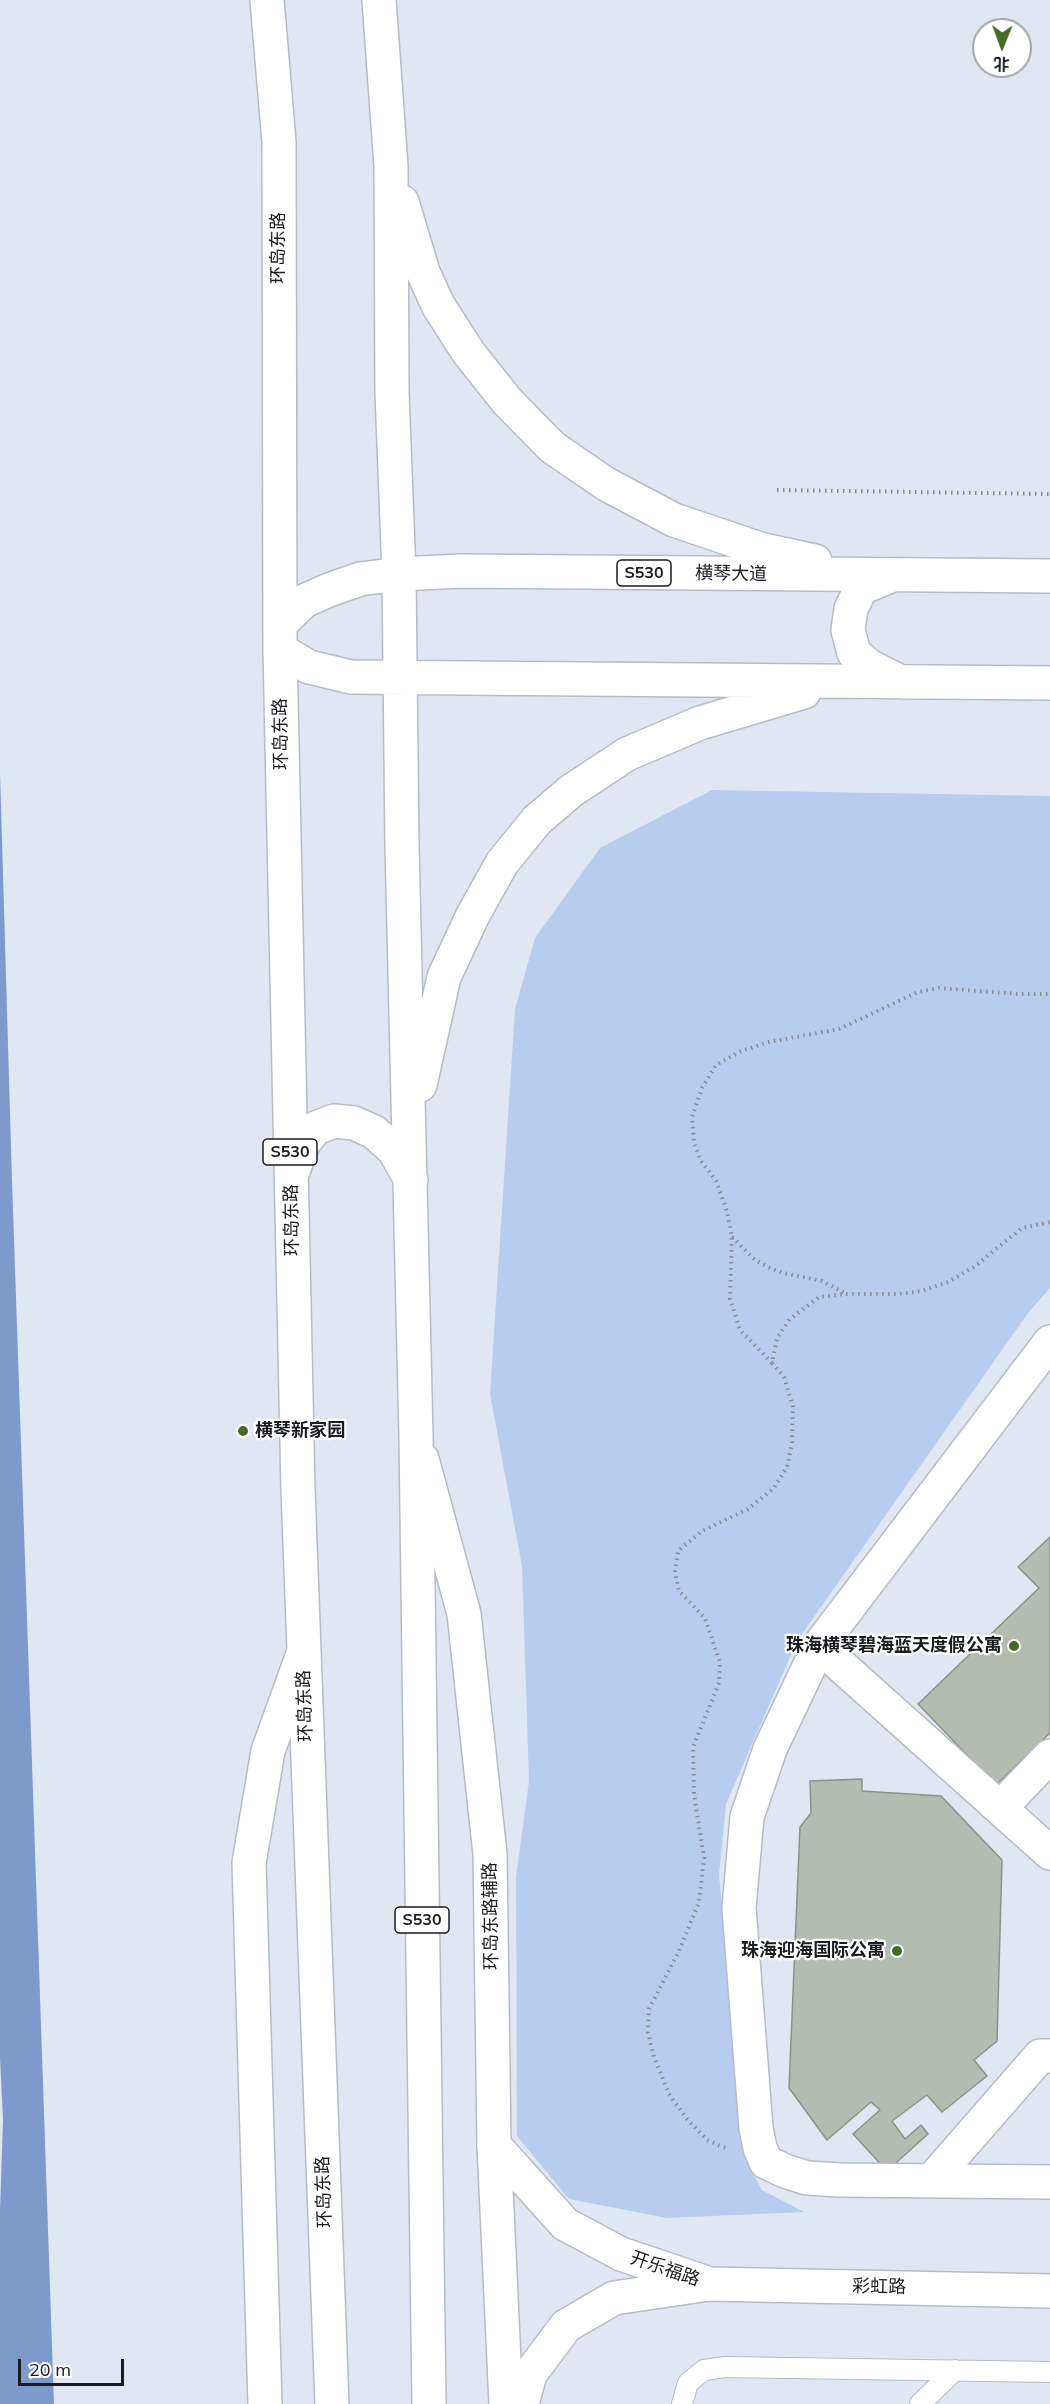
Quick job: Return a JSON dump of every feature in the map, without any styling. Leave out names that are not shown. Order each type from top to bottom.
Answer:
[{"type":"main road","name":"环岛东路","points":[[267,0],[279,142],[280,637],[303,1654],[332,2404]]},
{"type":"main road","points":[[379,0],[392,166],[392,393],[399,574]]},
{"type":"main road","points":[[392,166],[423,272],[438,304],[468,352],[507,401],[552,447],[606,484],[674,520],[760,549],[890,576]]},
{"type":"main road","name":"横琴大道","points":[[280,637],[304,601],[360,579],[399,574],[462,571],[890,576],[1042,573]]},
{"type":"main road","name":"S530","points":[[399,574],[416,1436],[429,2404]]},
{"type":"main road","points":[[890,576],[861,588],[851,609],[848,630],[854,653],[869,666],[902,682]]},
{"type":"main road","points":[[280,637],[309,667],[351,677],[1050,684]]},
{"type":"main road","points":[[409,1134],[444,977],[473,915],[502,863],[537,820],[571,791],[627,754],[700,723],[837,682]]},
{"type":"main road","points":[[987,683],[1050,696]]},
{"type":"main road","points":[[291,1178],[304,1142],[316,1128],[334,1121],[354,1123],[374,1132],[394,1150],[411,1180]]},
{"type":"main road","points":[[1050,1341],[819,1646],[770,1749],[747,1817],[739,1908],[756,2128],[760,2148],[766,2162],[784,2171],[807,2178],[1050,2182]]},
{"type":"main road","name":"环岛东路辅路","points":[[416,1436],[464,1614],[490,1854],[494,2145],[506,2404]]},
{"type":"main road","points":[[819,1646],[1050,1853]]},
{"type":"main road","points":[[265,2404],[249,1863],[268,1751],[303,1654]]},
{"type":"main road","points":[[1000,1808],[1050,1756]]},
{"type":"main road","points":[[931,2181],[1040,2056],[1050,2056]]},
{"type":"main road","name":"开乐福路","points":[[494,2145],[565,2224],[621,2254],[709,2284]]},
{"type":"main road","name":"开乐福路","points":[[522,2404],[530,2374],[566,2326],[614,2298],[709,2284]]},
{"type":"main road","name":"彩虹路","points":[[709,2284],[1050,2291]]},
{"type":"main road","points":[[427,2342],[444,2404]]},
{"type":"lane","points":[[682,2404],[688,2383],[704,2370],[725,2367],[1050,2372]]},
{"type":"lane","points":[[920,2404],[955,2370]]},
{"type":"path","points":[[777,490],[1050,494]]},
{"type":"path","points":[[760,2148],[722,2148],[707,2140],[687,2119],[669,2094],[654,2057],[648,2033],[649,2009],[679,1951],[699,1902],[704,1858],[694,1794],[693,1747],[718,1683],[720,1663],[705,1618],[679,1591],[675,1572],[678,1551],[702,1531],[740,1513],[774,1488],[788,1467],[792,1443],[793,1407],[783,1377],[740,1330],[730,1299],[732,1237],[727,1211],[716,1181],[701,1161],[694,1143],[693,1117],[702,1088],[716,1065],[739,1052],[769,1042],[839,1029],[918,992],[939,988],[1050,994]]},
{"type":"path","points":[[772,1364],[777,1338],[790,1319],[819,1297],[921,1291],[948,1282],[974,1267],[1022,1228],[1050,1222]]},
{"type":"path","points":[[732,1237],[755,1260],[770,1268],[783,1274],[822,1281],[845,1294]]},
{"type":"shaded area","points":[[0,772],[54,2404],[0,2404],[0,2211],[3,2120],[0,2058]]},
{"type":"shaded area","points":[[712,790],[1050,796],[1050,1288],[1028,1313],[797,1641],[726,1804],[719,1875],[746,2160],[762,2190],[804,2212],[667,2218],[569,2199],[517,2136],[516,1877],[529,1781],[522,1566],[490,1394],[515,1009],[535,938],[600,848]]},
{"type":"building","name":"珠海横琴碧海蓝天度假公寓","points":[[1050,1537],[1050,1733],[996,1785],[918,1704],[1039,1588],[1018,1567]]},
{"type":"building","name":"珠海迎海国际公寓","points":[[862,1779],[862,1791],[941,1796],[1002,1860],[997,2041],[974,2060],[987,2076],[942,2112],[927,2095],[892,2121],[905,2139],[921,2125],[928,2134],[887,2171],[853,2134],[880,2110],[871,2102],[827,2140],[789,2088],[800,1827],[811,1813],[810,1781]]},
{"type":"place","name":"横琴新家园","points":[[243,1431]]},
{"type":"place","name":"珠海横琴碧海蓝天度假公寓","points":[[1014,1646]]},
{"type":"place","name":"珠海迎海国际公寓","points":[[897,1951]]}]
